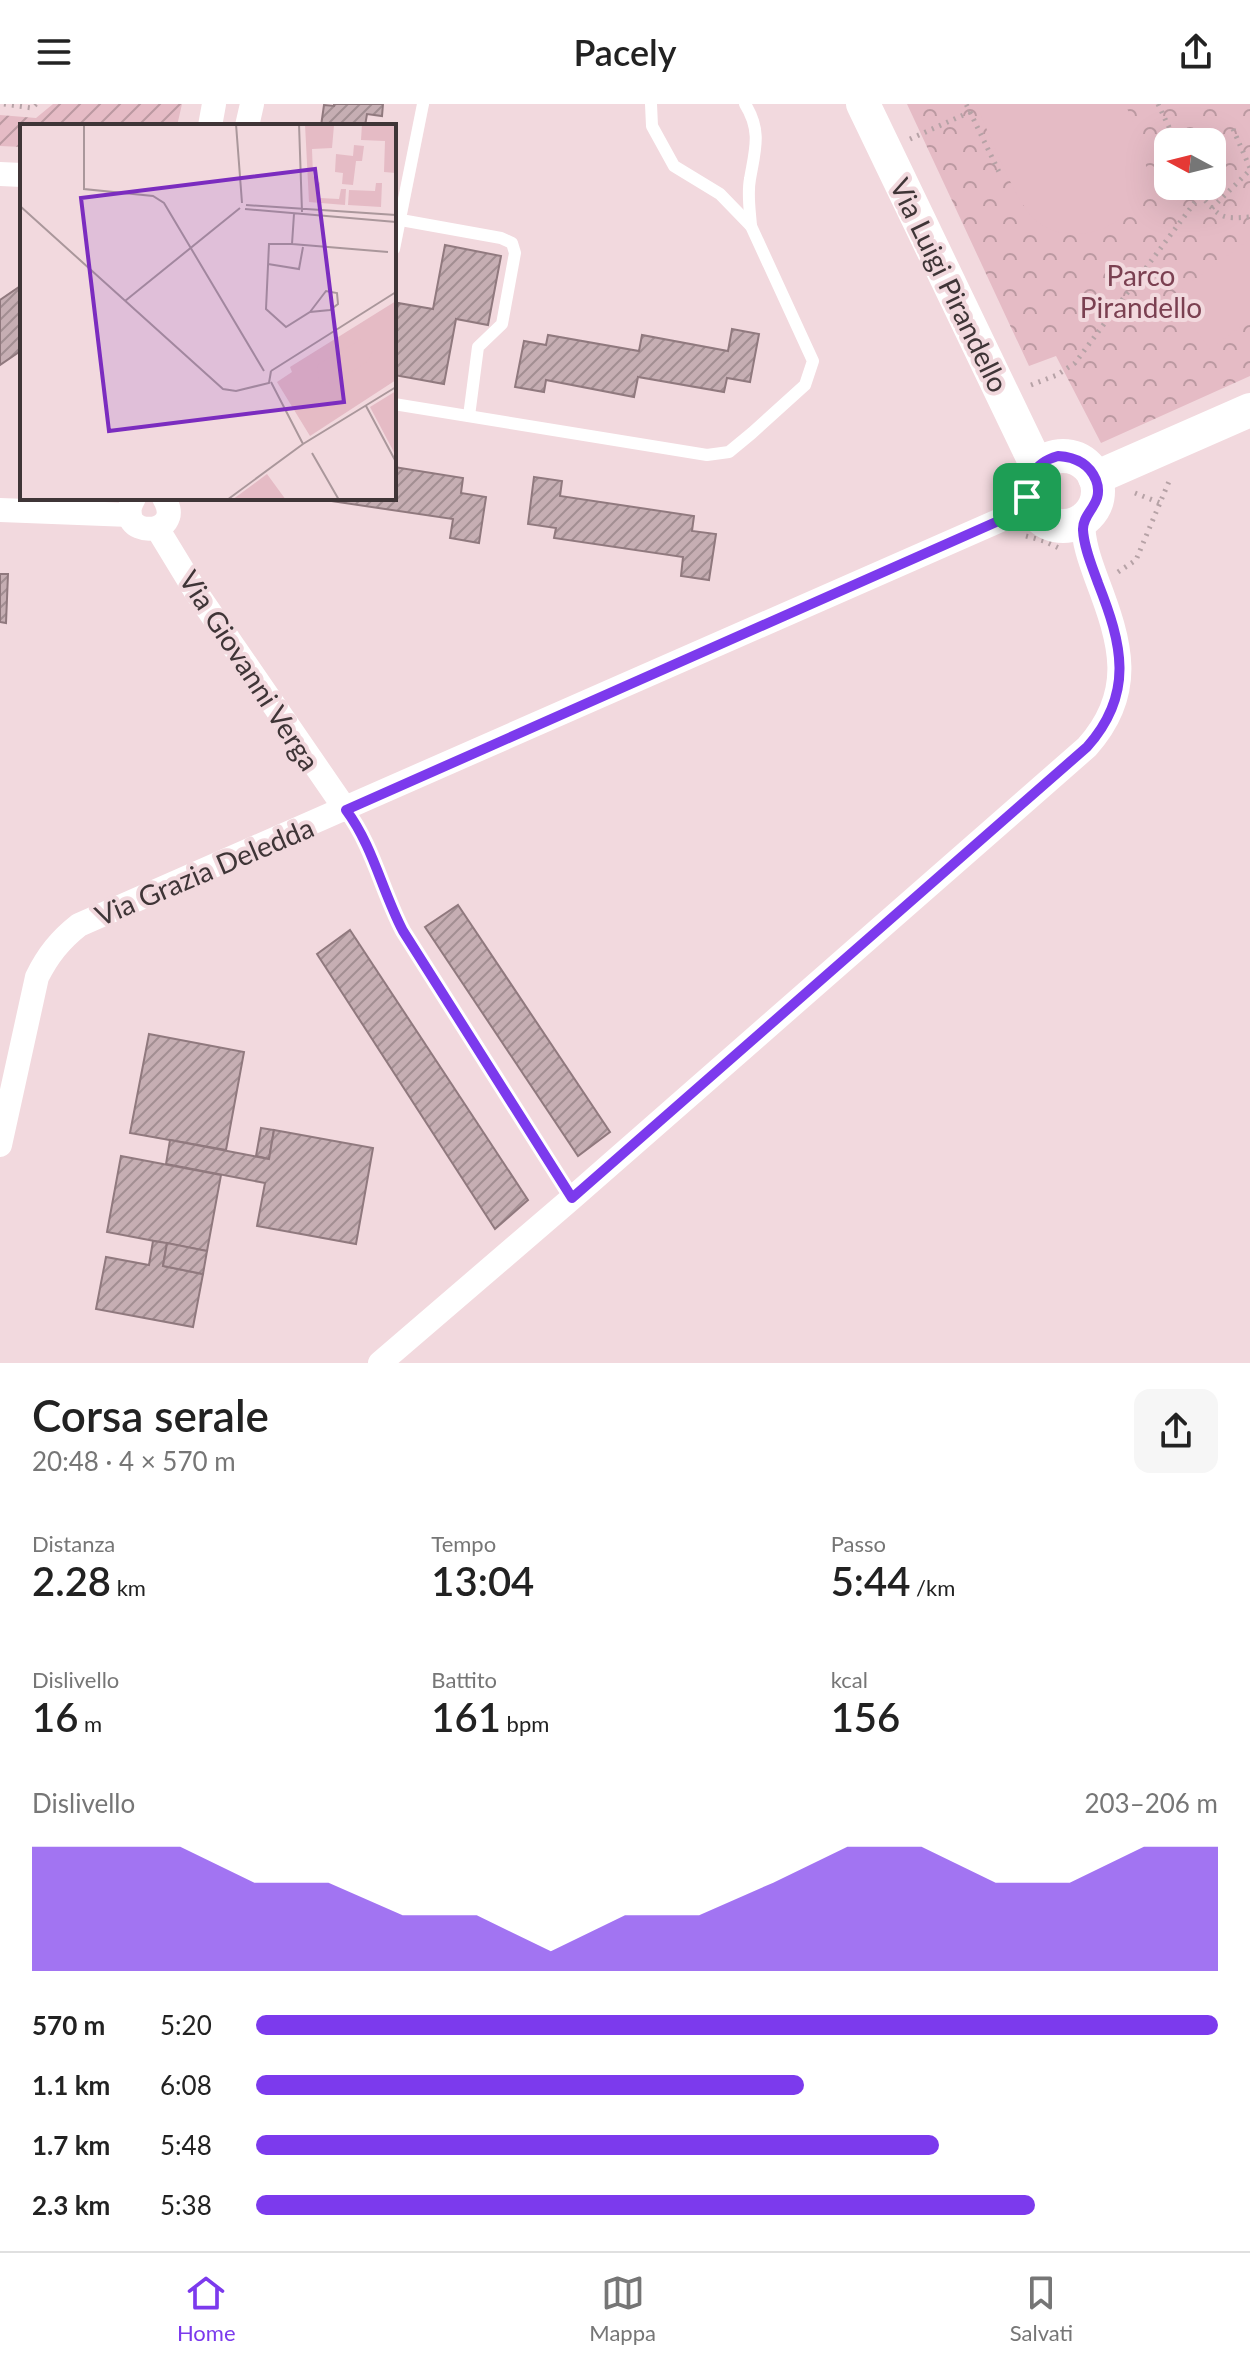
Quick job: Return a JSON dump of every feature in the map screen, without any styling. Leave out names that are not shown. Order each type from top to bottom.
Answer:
[{"type":"street","points":[[210,124],[214,104]]},
{"type":"street","points":[[247,124],[252,104]]},
{"type":"street","name":"Via Luigi Pirandello","points":[[863,104],[1037,466]]},
{"type":"street","points":[[0,174],[20,175]]},
{"type":"street","points":[[1095,478],[1250,410]]},
{"type":"street","points":[[1069,456],[1090,468],[1095,478],[1097,502],[1083,521],[1059,527],[1037,517],[1024,522],[1027,486],[1037,466],[1047,459],[1069,456]]},
{"type":"street","points":[[0,510],[132,507],[141,528],[157,528],[168,515],[164,500]]},
{"type":"street","points":[[380,1363],[1099,734],[1113,706],[1121,669],[1115,626],[1088,557],[1083,521]]},
{"type":"street","name":"Via Grazia Deledda","points":[[0,1145],[37,977],[46,958],[79,925],[1024,522]]},
{"type":"street","name":"Via Giovanni Verga","points":[[157,528],[196,592],[346,810]]},
{"type":"lane","points":[[396,241],[423,104]]},
{"type":"lane","points":[[396,404],[707,455],[729,452],[805,385],[813,361],[751,226],[720,194],[674,166],[652,126],[651,104]]},
{"type":"lane","points":[[745,104],[755,119],[756,157],[749,182],[751,226]]},
{"type":"lane","points":[[401,220],[501,238],[512,243],[515,253],[502,324],[478,347],[469,416]]},
{"type":"lane","points":[[346,810],[363,832],[403,931],[572,1198]]},
{"type":"path","points":[[4,104],[32,108],[36,104]]},
{"type":"path","points":[[966,104],[1000,174]]},
{"type":"path","points":[[1158,104],[1169,128]]},
{"type":"path","points":[[905,141],[970,112]]},
{"type":"path","points":[[1212,208],[1250,169],[1233,129]]},
{"type":"path","points":[[1023,389],[1057,375],[1075,363],[1197,200]]},
{"type":"path","points":[[1205,200],[1223,218],[1250,217]]},
{"type":"path","points":[[1097,580],[1128,567],[1136,560],[1174,471]]},
{"type":"path","points":[[1024,522],[1044,541],[1065,552]]},
{"type":"green space","points":[[53,104],[182,104],[177,124],[20,124],[20,147],[0,146],[0,115],[36,118]]},
{"type":"green space","name":"Parco Pirandello","points":[[907,104],[1250,104],[1250,376],[1101,443],[1056,356],[1029,366]]},
{"type":"green space","points":[[976,104],[1125,104],[1146,159],[1140,196],[1117,221],[1101,229],[1084,234],[1049,229],[1034,219],[1019,197]]},
{"type":"green space","points":[[1250,239],[1250,320],[1210,349],[1171,297]]},
{"type":"building","points":[[383,104],[382,116],[367,114],[365,124],[321,124],[324,105]]},
{"type":"building","points":[[445,245],[501,256],[488,325],[456,319],[444,384],[396,375],[398,303],[433,309]]},
{"type":"building","points":[[20,286],[20,351],[0,365],[0,300]]},
{"type":"building","points":[[732,329],[759,334],[750,382],[727,378],[724,392],[638,377],[634,397],[546,380],[544,392],[515,387],[524,341],[546,345],[548,335],[639,351],[642,335],[728,351]]},
{"type":"building","points":[[396,467],[463,478],[461,493],[486,497],[479,543],[450,538],[453,519],[324,500],[396,500]]},
{"type":"building","points":[[534,477],[562,481],[560,496],[694,516],[692,531],[716,534],[709,580],[681,576],[683,557],[554,538],[556,528],[528,524]]},
{"type":"building","points":[[0,574],[8,574],[6,623],[0,622]]},
{"type":"building","points":[[458,905],[610,1132],[578,1156],[425,927]]},
{"type":"building","points":[[350,930],[528,1200],[495,1229],[317,954]]},
{"type":"building","points":[[149,1034],[244,1052],[226,1150],[130,1133]]},
{"type":"building","points":[[261,1128],[274,1130],[269,1159],[256,1156]]},
{"type":"building","points":[[274,1130],[373,1148],[356,1244],[257,1226],[265,1183],[166,1164],[170,1140],[269,1159]]},
{"type":"building","points":[[121,1156],[221,1175],[207,1251],[107,1232]]},
{"type":"building","points":[[153,1241],[167,1243],[163,1266],[203,1274],[193,1327],[96,1309],[106,1257],[149,1265]]},
{"type":"building","points":[[167,1243],[207,1251],[203,1274],[163,1266]]},
{"type":"route","points":[[1058,456],[1081,461],[1090,468],[1098,486],[1097,502],[1083,521],[1084,538],[1088,557],[1115,626],[1121,669],[1117,695],[1099,734],[572,1198],[403,931],[363,832],[346,810],[1030,507],[1027,497],[1027,486],[1037,466],[1058,456]]}]
